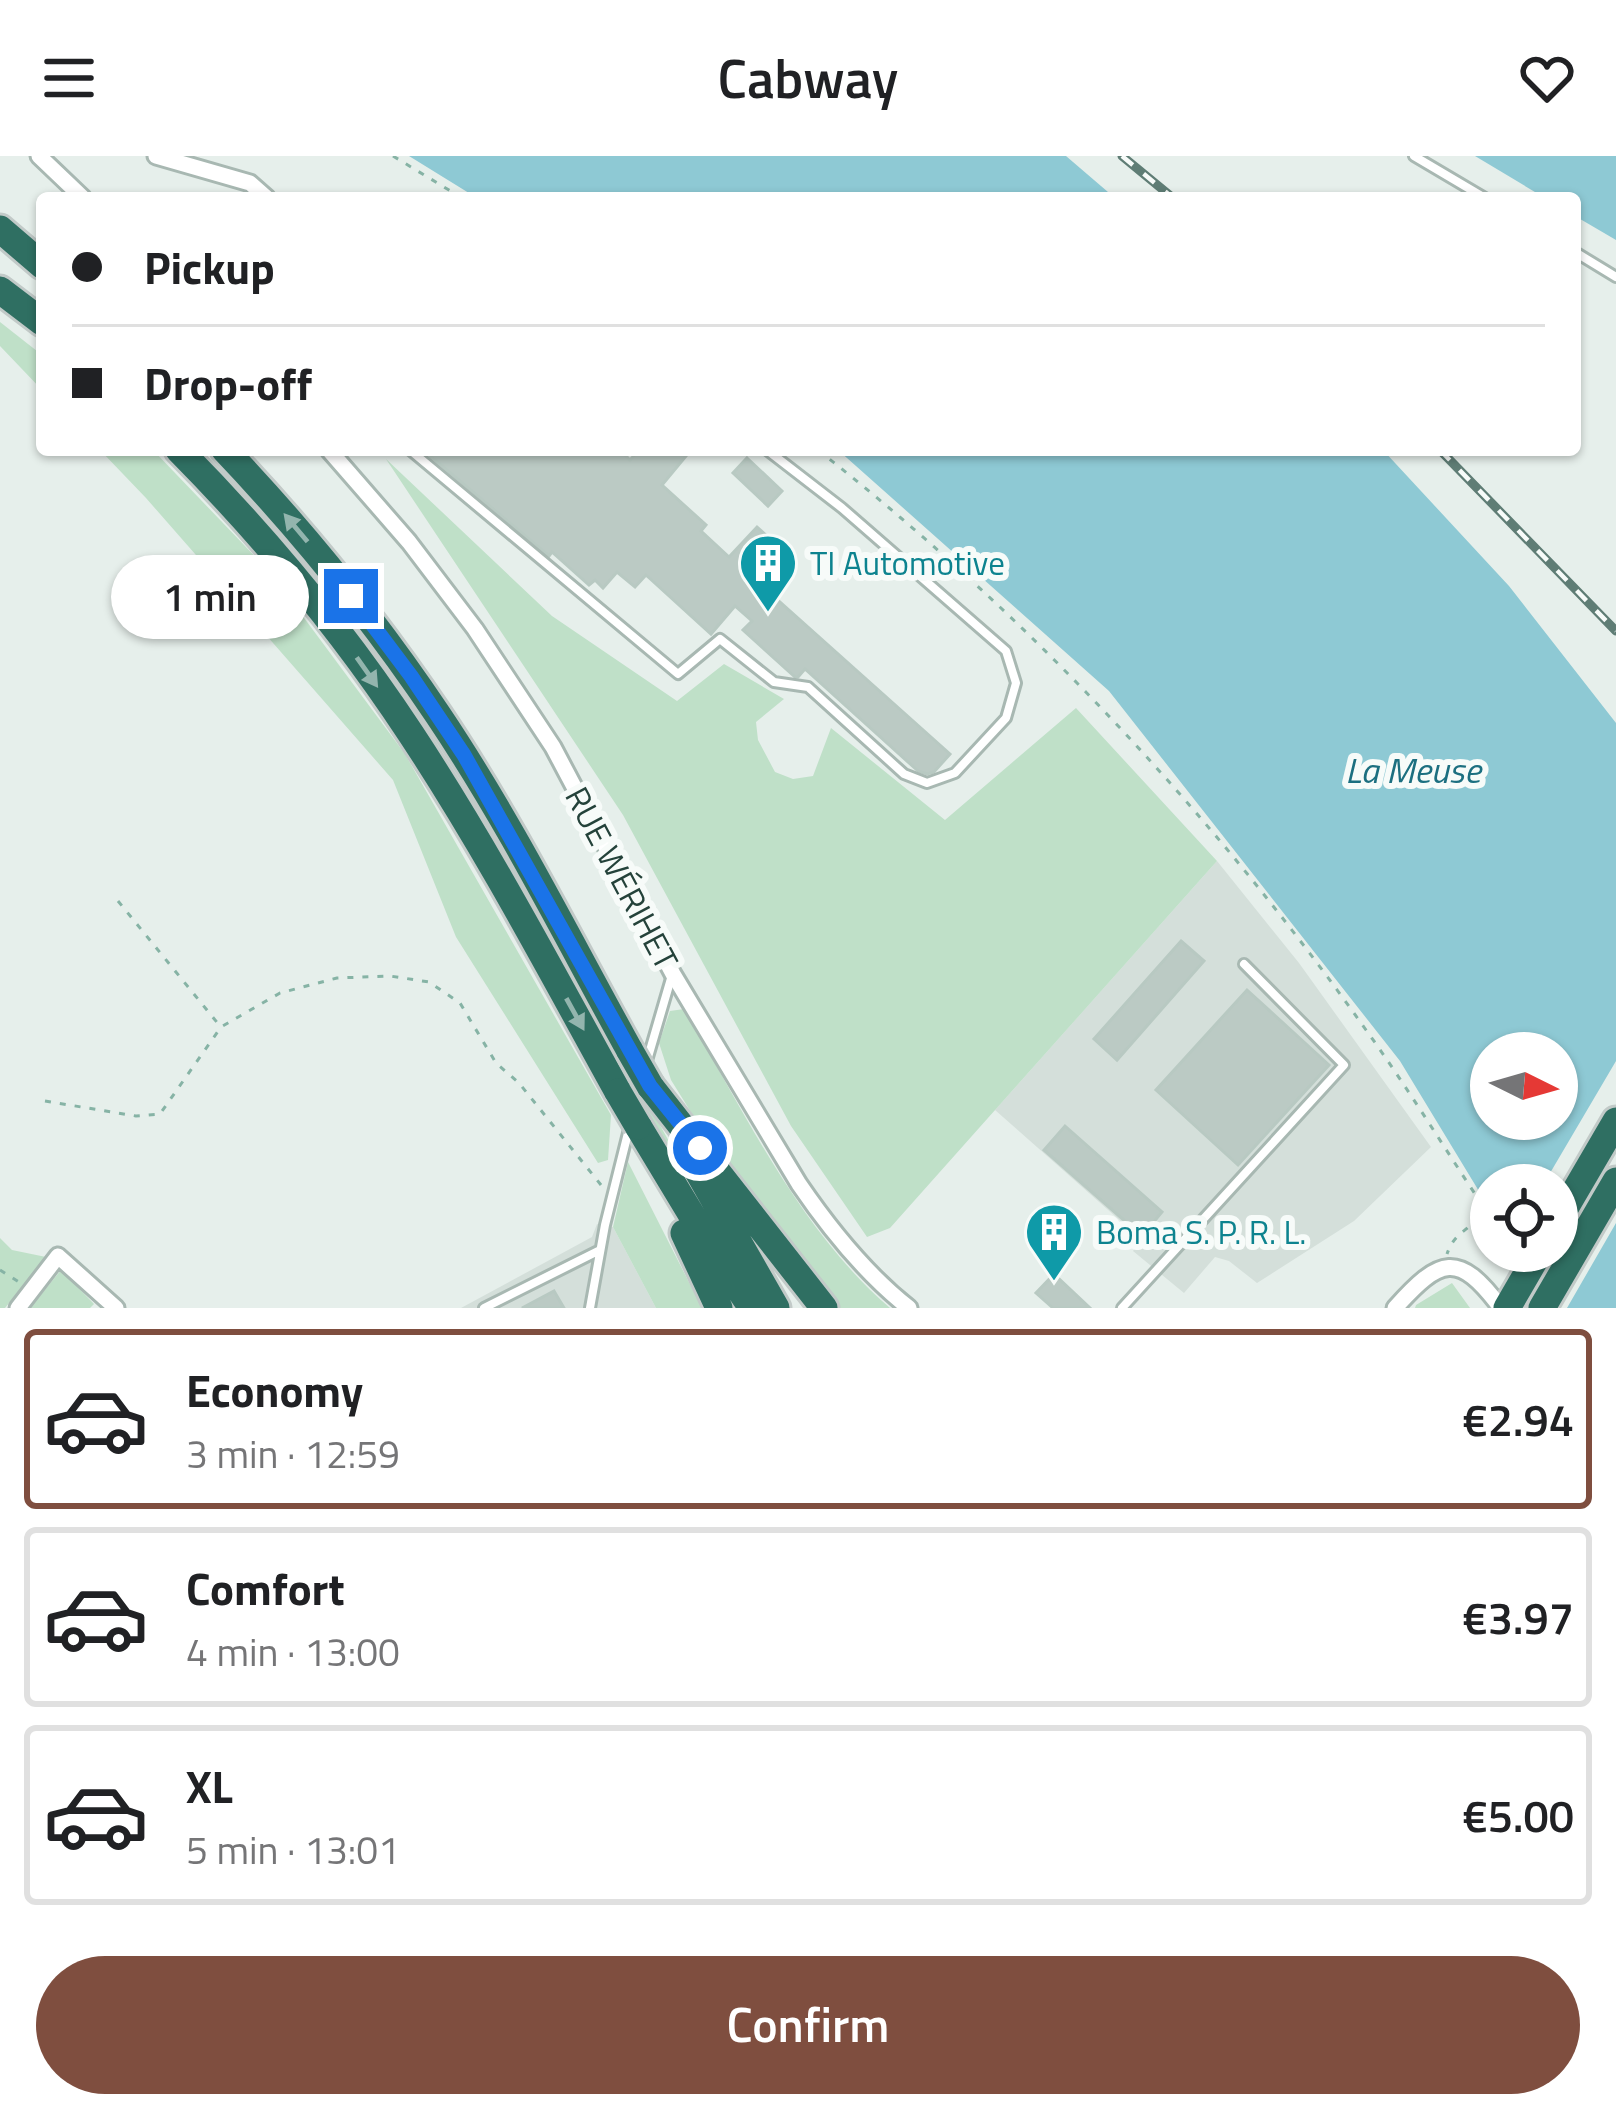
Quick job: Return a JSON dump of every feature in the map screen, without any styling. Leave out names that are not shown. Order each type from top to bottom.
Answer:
[{"type":"highway","points":[[0,229],[36,260]]},
{"type":"highway","points":[[0,253],[36,281]]},
{"type":"highway","points":[[0,290],[36,317]]},
{"type":"highway","points":[[0,310],[36,332]]},
{"type":"highway","points":[[185,456],[296,579],[410,733],[637,1105],[776,1308]]},
{"type":"highway","points":[[230,456],[321,559],[439,716],[496,811],[630,1051],[637,1105],[672,1209],[719,1308]]},
{"type":"highway","points":[[637,1105],[705,1236],[752,1308]]},
{"type":"highway","points":[[637,1105],[824,1308]]},
{"type":"highway","points":[[1578,1186],[1616,1120]]},
{"type":"highway","points":[[1542,1308],[1616,1181]]},
{"type":"highway","points":[[1504,1308],[1527,1272]]},
{"type":"street","points":[[39,156],[77,192]]},
{"type":"street","points":[[164,157],[250,183],[260,192]]},
{"type":"street","name":"RUE WÉRIHET","points":[[334,456],[475,628],[553,747],[673,974],[817,1210],[909,1308]]},
{"type":"street","points":[[17,1308],[58,1256],[116,1308]]},
{"type":"street","points":[[1395,1308],[1427,1274],[1448,1268],[1473,1275],[1504,1308]]},
{"type":"lane","points":[[1414,156],[1475,192]]},
{"type":"lane","points":[[1581,256],[1616,277]]},
{"type":"lane","points":[[417,456],[678,674],[720,639],[774,682],[808,687],[904,774],[927,783],[955,772],[1006,718],[1016,683],[1006,651],[775,456]]},
{"type":"lane","points":[[1122,1308],[1345,1064],[1244,964]]},
{"type":"lane","points":[[590,1308],[612,1193],[673,974]]},
{"type":"lane","points":[[484,1308],[601,1249]]},
{"type":"path","points":[[393,156],[451,192]]},
{"type":"path","points":[[826,456],[1021,625],[1174,785],[1267,898],[1367,1030],[1477,1197],[1478,1213],[1471,1227],[1456,1235],[1448,1250],[1448,1268]]},
{"type":"path","points":[[118,901],[221,1027]]},
{"type":"path","points":[[45,1101],[136,1116],[160,1114],[221,1027],[280,993],[337,978],[391,976],[429,982],[460,1003],[496,1063],[519,1083],[596,1180],[612,1193]]},
{"type":"path","points":[[0,1270],[32,1291]]},
{"type":"shaded area","points":[[1217,861],[1299,963],[1431,1147],[1354,1221],[1257,1283],[1229,1261],[1215,1257],[1184,1293],[1133,1251],[1141,1239],[995,1110]]},
{"type":"shaded area","points":[[597,1224],[613,1227],[656,1308],[461,1308],[592,1237]]},
{"type":"green space","points":[[0,322],[36,350],[36,384],[0,346]]},
{"type":"green space","points":[[106,456],[159,456],[270,572],[405,754],[611,1115],[608,1160],[598,1163],[456,937],[393,780]]},
{"type":"green space","points":[[386,459],[552,616],[677,701],[724,664],[784,699],[756,722],[758,740],[775,772],[793,779],[813,776],[831,728],[945,820],[1076,708],[1217,861],[890,1228],[867,1237],[791,1126],[623,815]]},
{"type":"green space","points":[[466,777],[749,1285],[680,1178],[463,792]]},
{"type":"green space","points":[[684,1009],[801,1206],[857,1277],[890,1308],[839,1308],[707,1138],[671,1080],[659,1043],[670,1011]]},
{"type":"green space","points":[[628,1162],[702,1308],[656,1308],[613,1227]]},
{"type":"green space","points":[[0,1238],[12,1250],[46,1257],[5,1308],[0,1308]]},
{"type":"green space","points":[[61,1270],[94,1304],[90,1308],[30,1308]]},
{"type":"green space","points":[[1452,1283],[1470,1308],[1415,1308],[1416,1305]]},
{"type":"water","points":[[409,156],[1066,156],[1108,192],[467,192]]},
{"type":"water","points":[[1475,156],[1616,156],[1616,240],[1581,220],[1581,192],[1535,192]]},
{"type":"water","name":"La Meuse","points":[[845,456],[1389,456],[1509,586],[1616,723],[1616,1308],[1550,1308],[1554,1272],[1578,1272],[1578,1164],[1470,1164],[1470,1176],[1400,1061],[1109,691]]},
{"type":"pier","points":[[1616,1061],[1616,1223],[1567,1308],[1543,1308],[1522,1272],[1578,1272],[1578,1164],[1555,1164],[1569,1140],[1578,1140],[1578,1126]]},
{"type":"building","name":"TI Automotive","points":[[430,456],[626,456],[630,460],[634,456],[686,456],[662,485],[706,525],[701,531],[729,557],[757,527],[780,548],[752,577],[950,754],[934,772],[918,771],[805,669],[795,677],[743,630],[752,621],[735,606],[711,634],[646,575],[635,587],[617,572],[603,588],[595,580],[589,585],[552,552],[549,556]]},
{"type":"building","points":[[747,458],[782,491],[768,506],[733,473]]},
{"type":"building","points":[[1181,941],[1204,961],[1117,1060],[1094,1039]]},
{"type":"building","points":[[1247,990],[1329,1065],[1238,1165],[1156,1090]]},
{"type":"building","points":[[1065,1126],[1162,1212],[1142,1236],[1044,1150]]},
{"type":"building","name":"Boma S. P. R. L.","points":[[1054,1274],[1090,1308],[1053,1308],[1036,1293]]},
{"type":"building","points":[[554,1291],[564,1308],[522,1308]]},
{"type":"railway","points":[[1122,156],[1166,192]]},
{"type":"railway","points":[[1446,456],[1616,631]]},
{"type":"place","name":"TI Automotive","points":[[768,614]]},
{"type":"place","name":"Boma S. P. R. L.","points":[[1054,1283]]},
{"type":"route","points":[[351,596],[464,755],[650,1086],[700,1148]]}]
